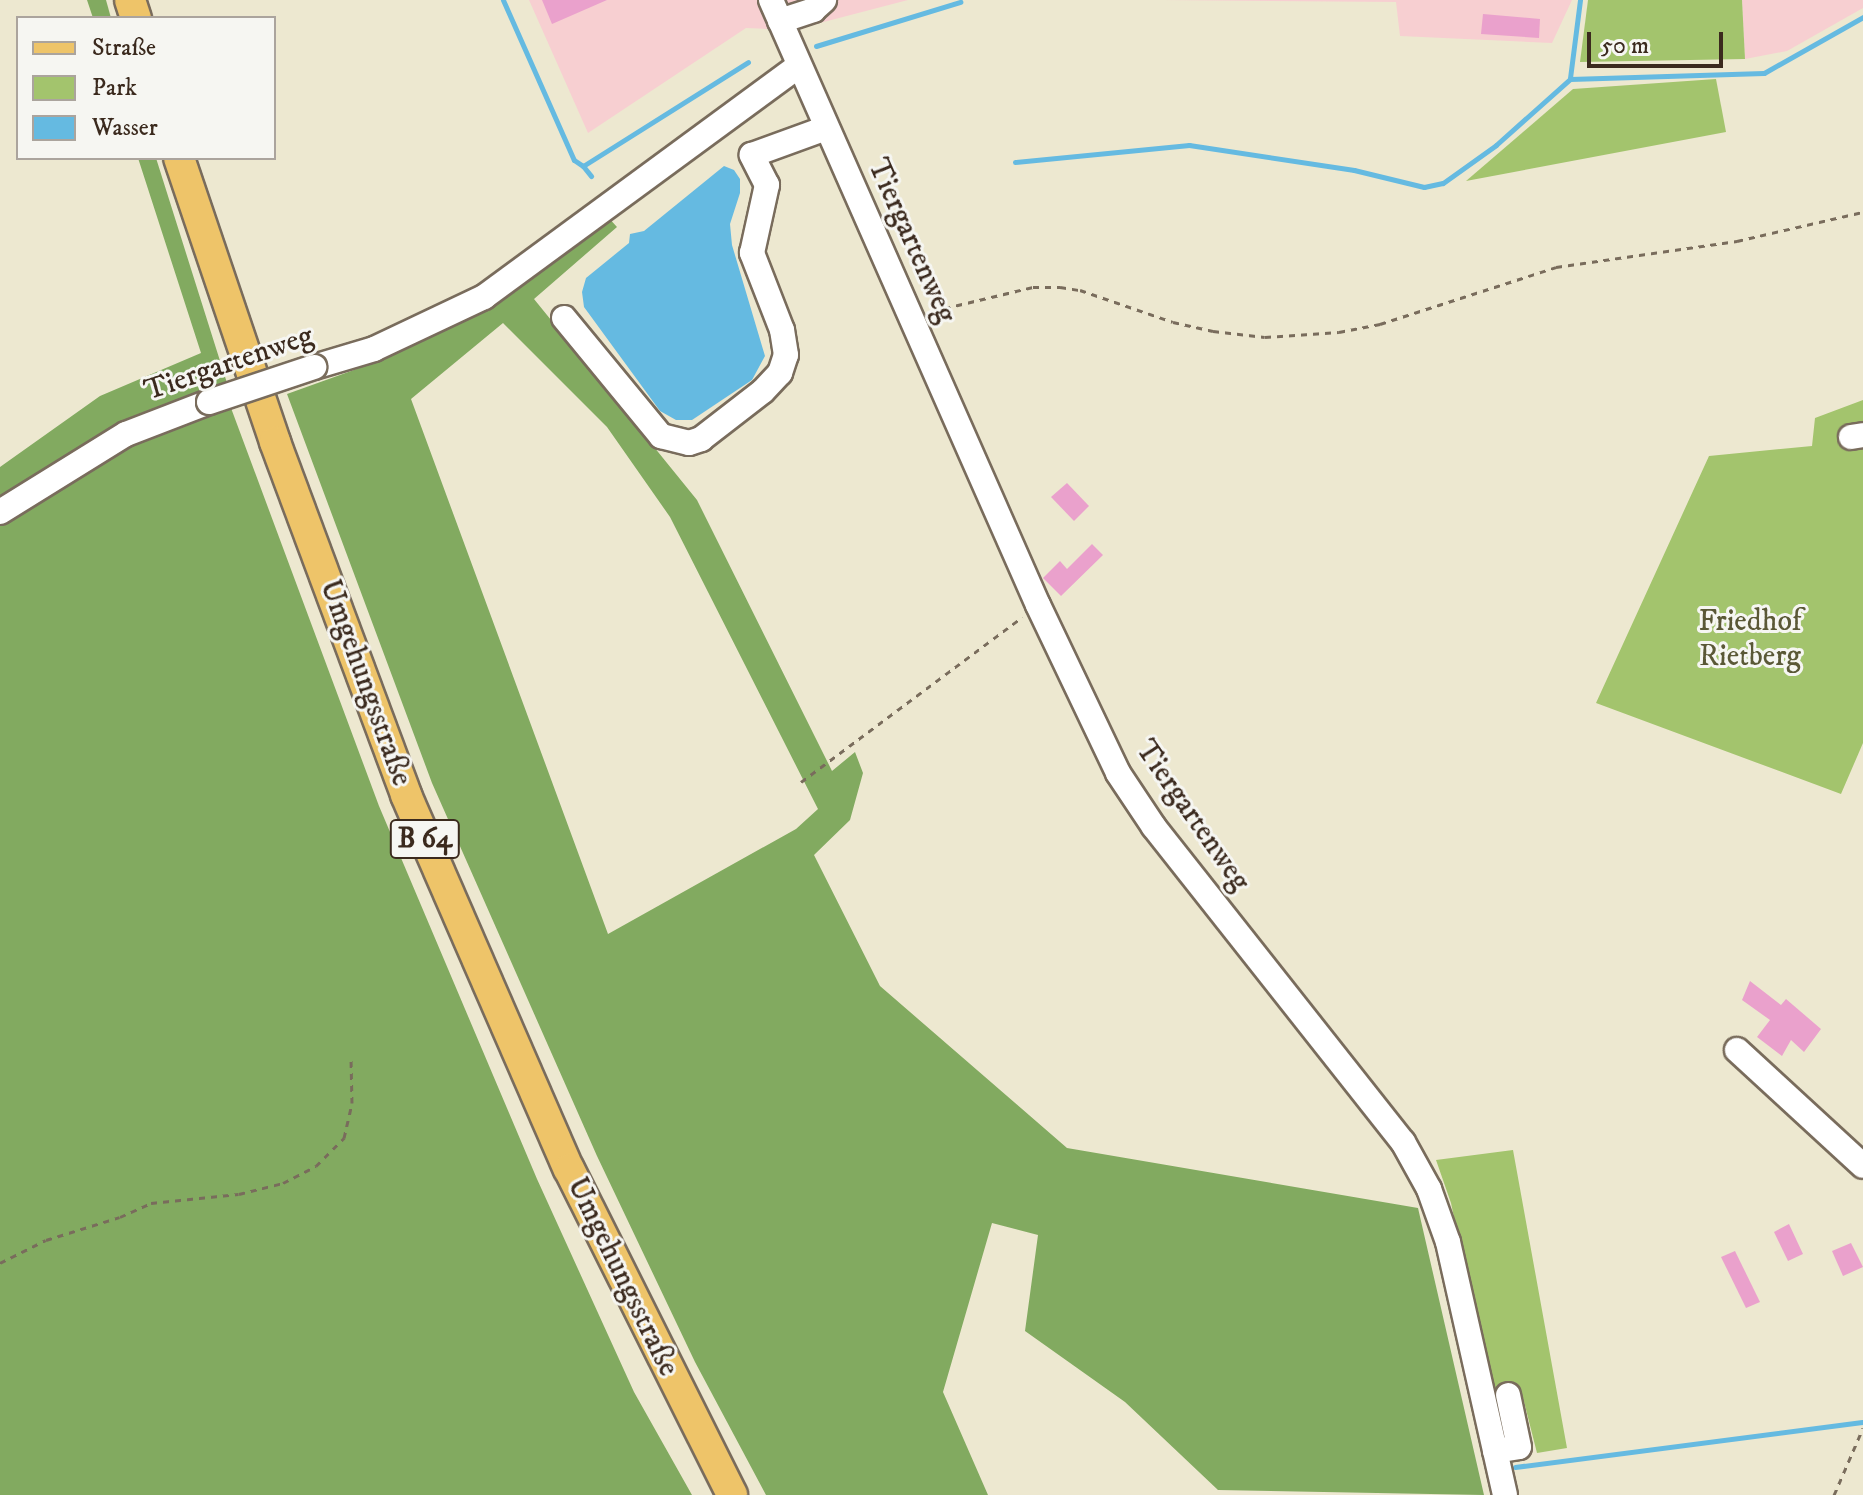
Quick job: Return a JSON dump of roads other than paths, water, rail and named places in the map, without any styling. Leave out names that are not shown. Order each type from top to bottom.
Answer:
[{"type":"main road","name":"Umgehungsstraße","points":[[180,160],[275,442],[406,795],[569,1169],[732,1495]]},
{"type":"street","points":[[776,11],[813,10],[824,0]]},
{"type":"street","name":"Tiergartenweg","points":[[776,11],[1038,605],[1118,773],[1154,827],[1403,1142],[1429,1189],[1448,1242],[1505,1495]]},
{"type":"street","name":"Tiergartenweg","points":[[0,512],[126,434],[209,402],[374,349],[484,297],[798,66]]},
{"type":"street","points":[[564,318],[661,436],[689,443],[701,439],[763,391],[780,373],[786,355],[782,330],[752,253],[767,185],[752,155],[826,128]]},
{"type":"street","points":[[1737,1050],[1863,1166]]},
{"type":"street","points":[[1495,1451],[1519,1447],[1508,1395]]},
{"type":"water","points":[[724,166],[734,170],[740,179],[740,193],[730,224],[732,245],[765,356],[752,380],[692,420],[676,420],[660,411],[584,307],[582,292],[586,278],[629,243],[630,234],[644,231]]},
{"type":"waterway","points":[[503,0],[574,160],[583,166],[748,62]]},
{"type":"waterway","points":[[1570,78],[1580,0]]},
{"type":"waterway","points":[[816,46],[960,2]]},
{"type":"waterway","points":[[1015,162],[1189,145],[1354,170],[1424,187],[1443,183],[1496,145],[1570,79],[1764,73],[1863,17]]},
{"type":"waterway","points":[[583,166],[591,176]]},
{"type":"waterway","points":[[1515,1467],[1862,1422]]},
{"type":"park label","name":"Friedhof Rietberg","points":[[1750,639]]}]
